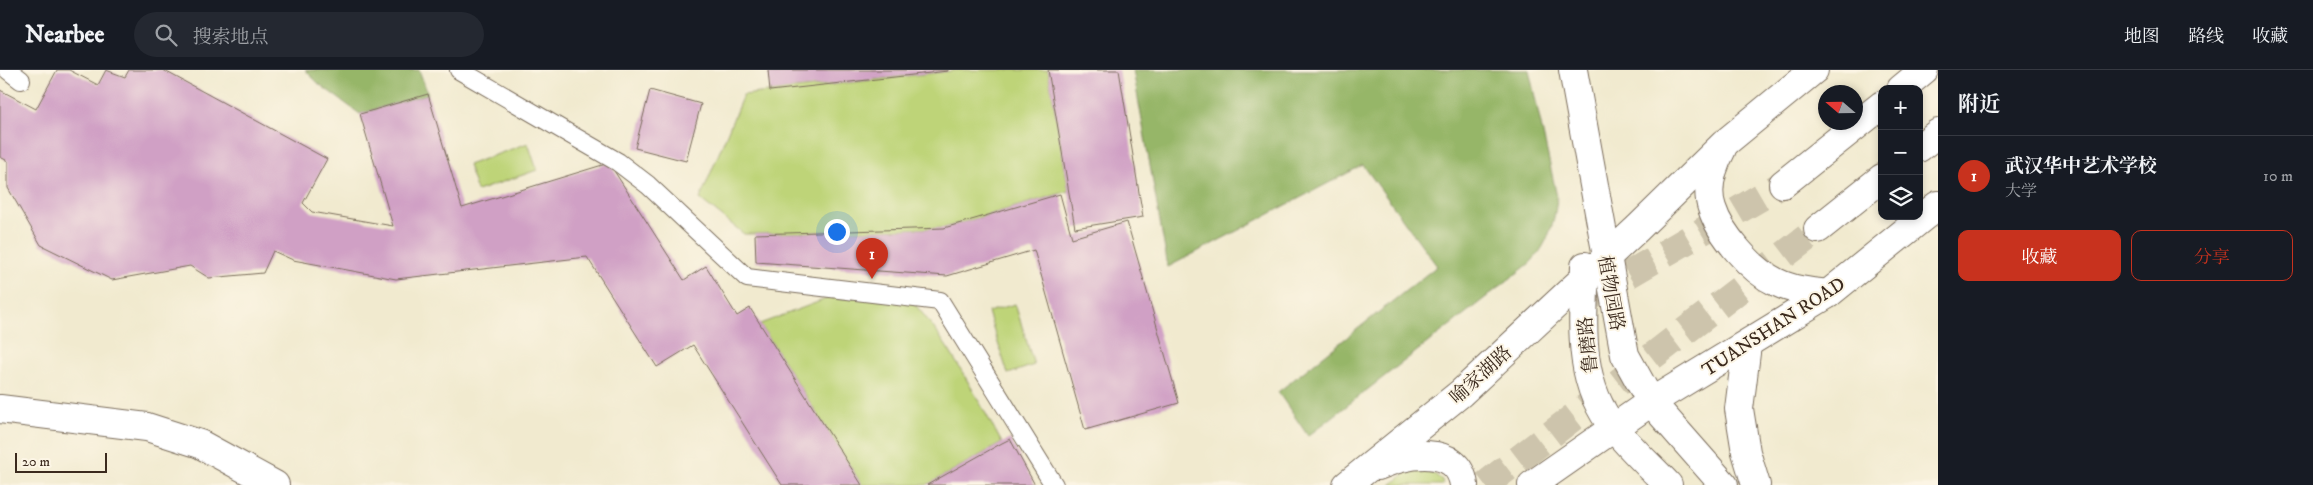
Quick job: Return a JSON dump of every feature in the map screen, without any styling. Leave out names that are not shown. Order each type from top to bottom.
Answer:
[{"type":"main road","points":[[1573,70],[1592,178]]},
{"type":"main road","points":[[1606,256],[1638,228],[1725,143],[1814,70]]},
{"type":"main road","points":[[1906,85],[1924,70]]},
{"type":"main road","points":[[1783,184],[1878,107]]},
{"type":"main road","points":[[1923,145],[1938,134]]},
{"type":"main road","points":[[1725,143],[1712,167],[1710,198],[1712,208],[1735,248],[1746,260],[1774,281],[1801,291],[1828,294]]},
{"type":"main road","name":"植物园路","points":[[1592,178],[1625,355],[1651,402]]},
{"type":"main road","name":"鲁磨路","points":[[1592,178],[1582,332],[1585,362],[1592,387],[1613,428],[1668,485]]},
{"type":"main road","points":[[1818,229],[1878,181]]},
{"type":"main road","name":"TUANSHAN ROAD","points":[[1651,402],[1828,294],[1938,205]]},
{"type":"main road","name":"喻家湖路","points":[[1354,479],[1461,393],[1606,256]]},
{"type":"main road","points":[[1747,345],[1739,409],[1746,452],[1756,485]]},
{"type":"main road","points":[[1532,485],[1651,402],[1724,485]]},
{"type":"main road","points":[[0,409],[147,427],[200,444],[275,485]]},
{"type":"main road","points":[[1354,479],[1397,458],[1431,454],[1456,466],[1463,476],[1464,485]]},
{"type":"lane","points":[[459,70],[618,162],[648,185],[747,278],[940,301],[1054,485]]},
{"type":"green space","points":[[305,70],[419,70],[428,94],[360,114],[319,84]]},
{"type":"green space","points":[[959,70],[1048,70],[1069,191],[944,228],[755,234],[744,234],[700,199],[743,95]]},
{"type":"green space","points":[[1133,70],[1529,70],[1557,197],[1550,233],[1542,249],[1530,263],[1308,436],[1278,392],[1437,266],[1363,165],[1168,267]]},
{"type":"green space","points":[[528,143],[537,170],[477,191],[468,165]]},
{"type":"green space","points":[[834,296],[912,301],[950,351],[1002,443],[927,485],[862,485],[760,324]]},
{"type":"green space","points":[[1015,304],[1034,365],[1008,374],[988,312]]},
{"type":"green space","points":[[1416,469],[1434,474],[1442,480],[1443,485],[1391,485],[1408,471]]},
{"type":"building","points":[[57,70],[69,70],[98,85],[106,70],[125,77],[129,70],[163,70],[327,159],[303,203],[312,212],[393,226],[360,114],[428,94],[462,208],[609,163],[684,280],[706,266],[737,316],[750,308],[862,485],[782,485],[693,345],[657,367],[587,257],[396,279],[293,260],[273,251],[263,273],[209,278],[190,266],[112,280],[41,245],[8,188],[8,161],[0,157],[0,90],[36,109]]},
{"type":"building","points":[[768,70],[948,70],[948,71],[770,91]]},
{"type":"building","points":[[1048,70],[1119,70],[1143,217],[1075,228]]},
{"type":"building","points":[[650,90],[701,104],[686,161],[635,148]]},
{"type":"building","points":[[1060,194],[1072,238],[1127,222],[1179,403],[1085,430],[1034,250],[947,276],[756,262],[755,234],[944,228]]},
{"type":"building","points":[[1010,439],[1035,485],[927,485],[1002,443]]},
{"type":"tunnel","points":[[1592,296],[1783,184]]},
{"type":"tunnel","points":[[1485,485],[1818,229]]},
{"type":"place","name":"武汉华中艺术学校","points":[[872,279]]}]
